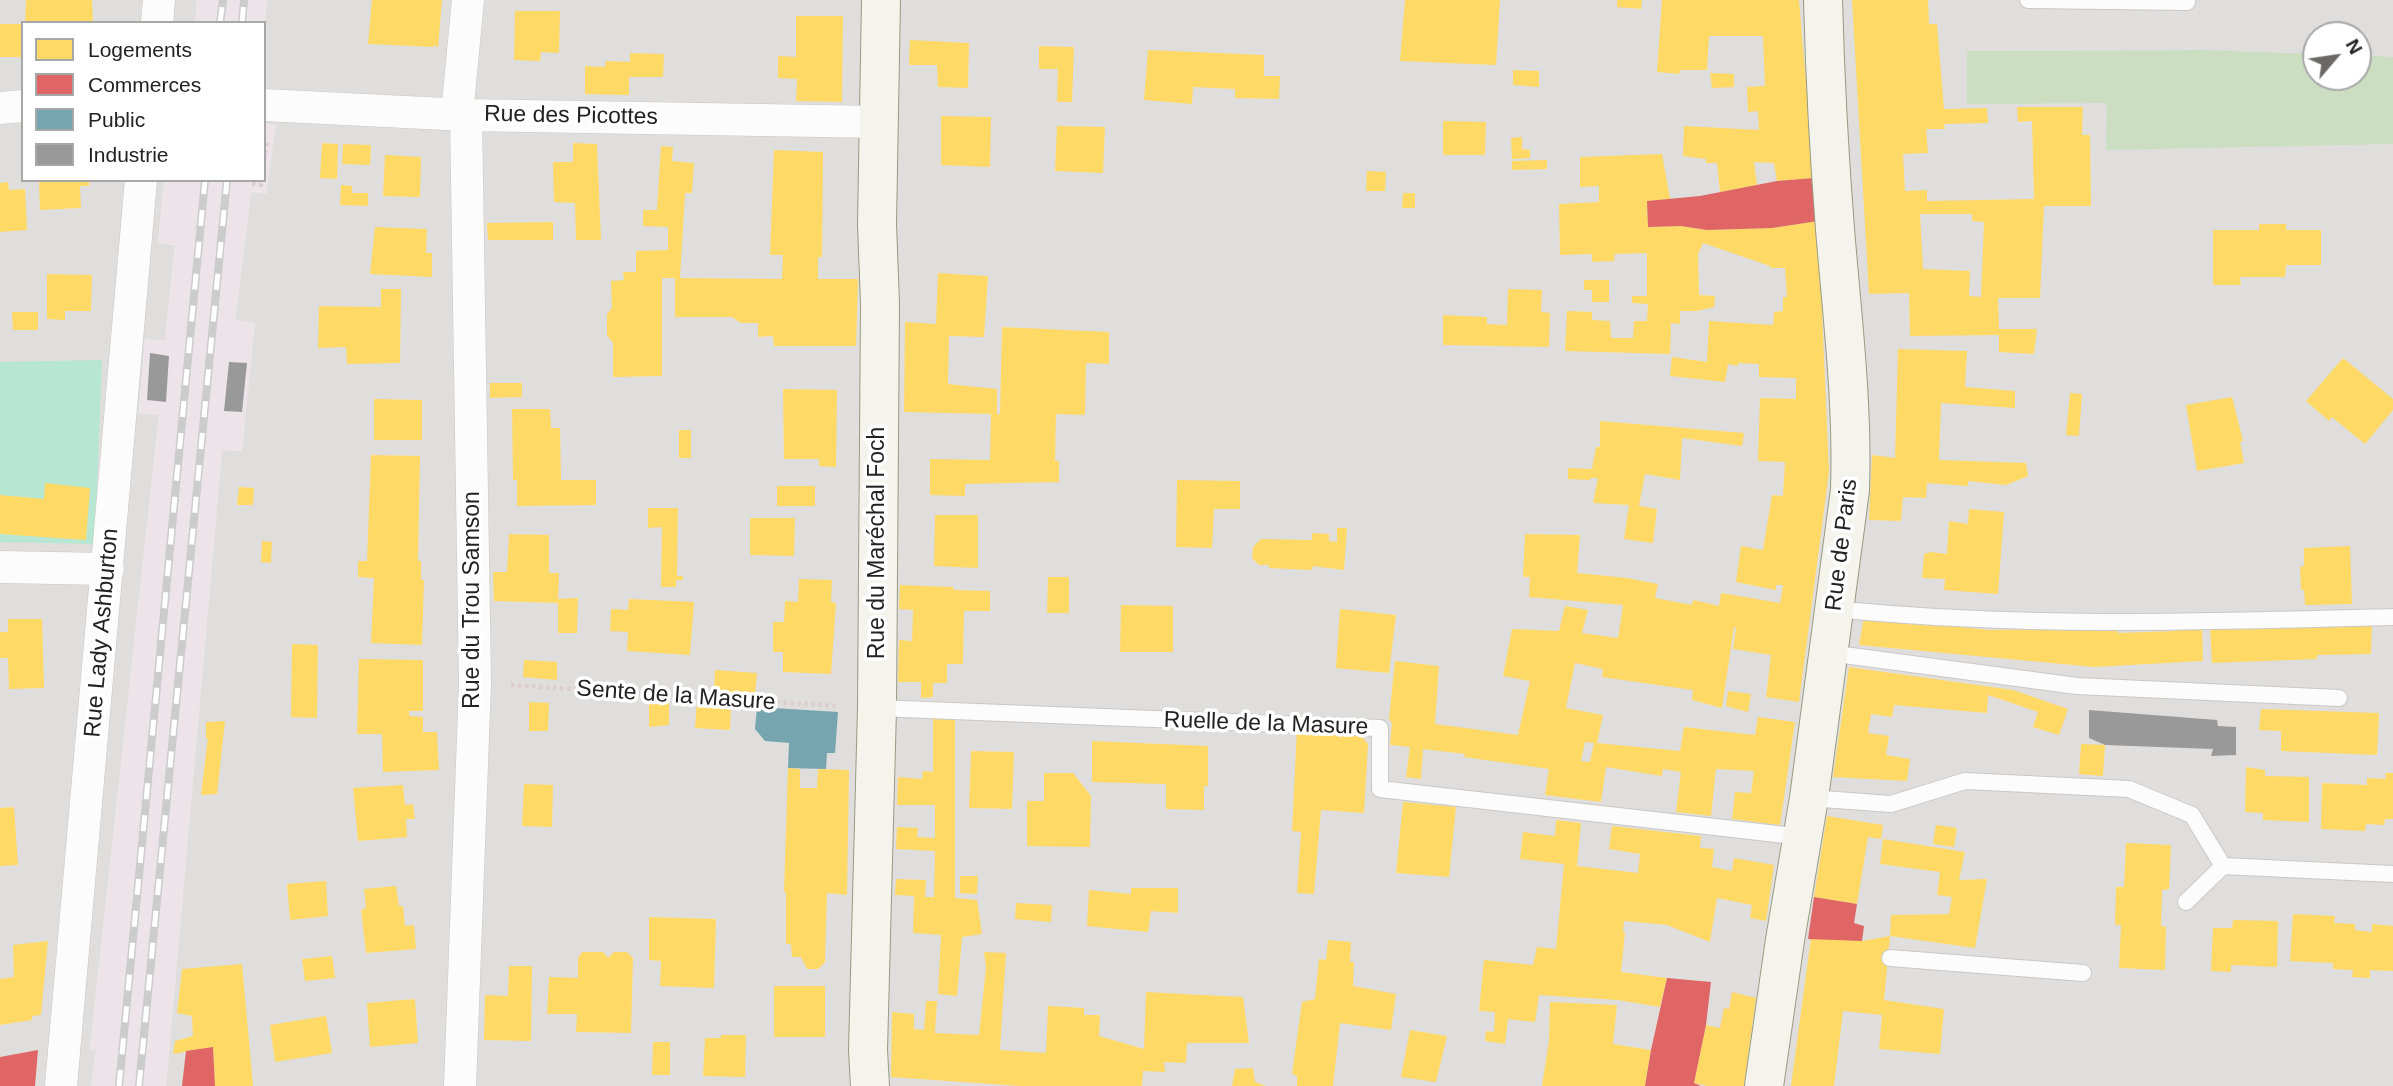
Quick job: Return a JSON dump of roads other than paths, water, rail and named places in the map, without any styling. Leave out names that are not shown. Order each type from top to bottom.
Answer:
[{"type":"street","points":[[157,21],[159,0]]},
{"type":"street","name":"Rue du Trou Samson","points":[[460,1086],[475,683],[461,114],[468,0]]},
{"type":"street","name":"Rue du Maréchal Foch","points":[[870,1086],[868,1050],[877,708],[880,0]]},
{"type":"street","name":"Rue de Paris","points":[[1764,1086],[1809,798],[1850,490],[1852,439],[1829,141],[1823,0]]},
{"type":"street","name":"Rue des Picottes","points":[[266,104],[461,114],[879,122]]},
{"type":"street","points":[[0,107],[21,106]]},
{"type":"street","name":"Rue Lady Ashburton","points":[[61,1086],[141,182]]},
{"type":"street","points":[[0,567],[108,569]]},
{"type":"lane","points":[[2028,0],[2188,2]]},
{"type":"lane","points":[[1835,610],[1942,618],[2157,623],[2393,617]]},
{"type":"lane","points":[[1828,653],[2077,686],[2339,698]]},
{"type":"lane","name":"Ruelle de la Masure","points":[[877,708],[1380,728],[1380,789],[1803,837]]},
{"type":"lane","points":[[1809,798],[1891,804],[1965,780],[2129,789],[2192,815],[2223,866]]},
{"type":"lane","points":[[2186,902],[2223,866],[2393,874]]},
{"type":"lane","points":[[1890,958],[2083,974]]},
{"type":"railway","points":[[220,21],[223,0]]},
{"type":"railway","points":[[242,21],[244,0]]},
{"type":"railway","points":[[119,1086],[205,182]]},
{"type":"railway","points":[[139,1086],[227,182]]}]
